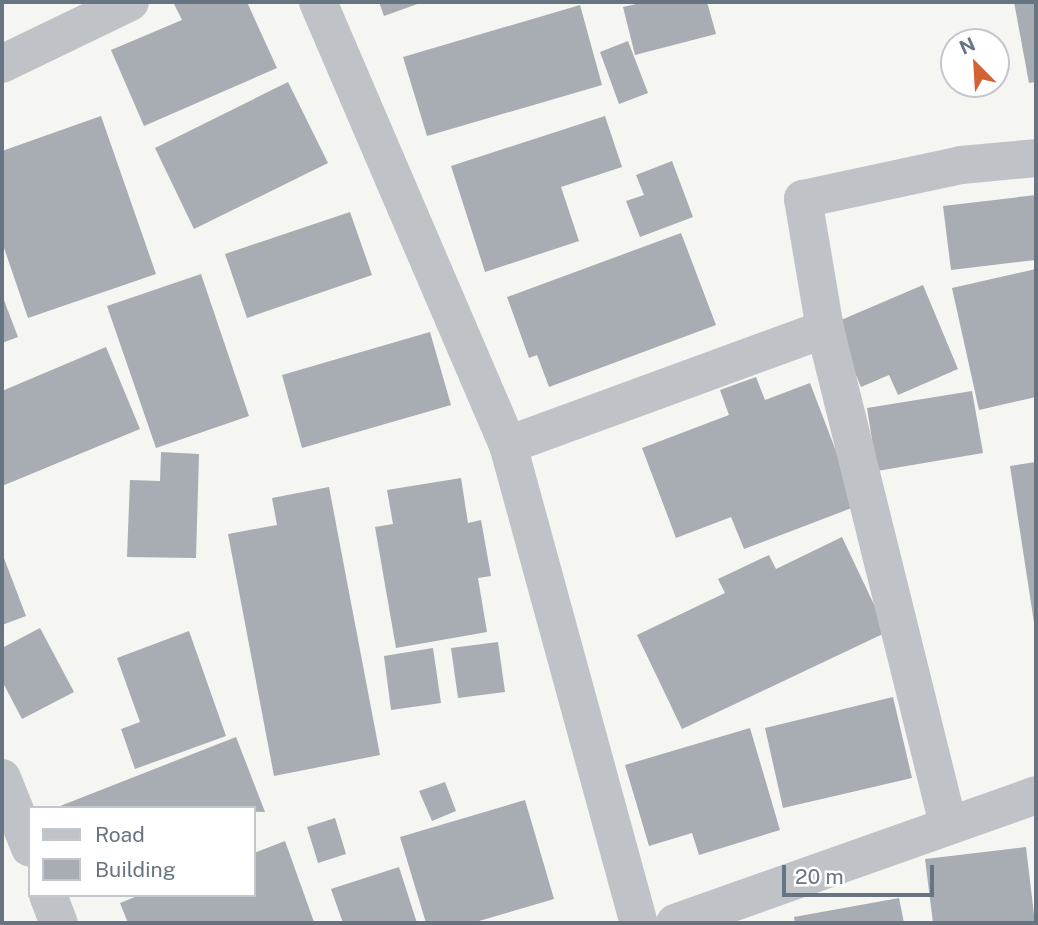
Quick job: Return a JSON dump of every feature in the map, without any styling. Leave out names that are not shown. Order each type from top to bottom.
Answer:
[{"type":"street","points":[[2,64],[130,2]]},
{"type":"street","points":[[318,2],[508,445],[639,923]]},
{"type":"street","points":[[948,824],[825,329],[803,199],[961,165],[1036,158]]},
{"type":"street","points":[[508,445],[825,329]]},
{"type":"street","points":[[2,778],[28,843]]},
{"type":"street","points":[[675,923],[1036,795]]},
{"type":"street","points":[[49,897],[59,923]]},
{"type":"building","points":[[173,2],[247,2],[277,68],[144,126],[111,50],[182,20]]},
{"type":"building","points":[[379,2],[423,2],[384,16]]},
{"type":"building","points":[[645,2],[707,2],[716,34],[635,55],[623,7]]},
{"type":"building","points":[[1014,2],[1036,2],[1036,82],[1029,83]]},
{"type":"building","points":[[580,5],[602,85],[427,136],[403,57]]},
{"type":"building","points":[[628,41],[648,93],[619,104],[600,52]]},
{"type":"building","points":[[288,82],[328,163],[194,229],[155,148]]},
{"type":"building","points":[[101,116],[156,274],[28,318],[2,242],[2,151]]},
{"type":"building","points":[[605,116],[622,167],[561,187],[579,241],[485,272],[451,166]]},
{"type":"building","points":[[672,161],[693,217],[640,237],[626,201],[644,195],[636,175]]},
{"type":"building","points":[[1036,195],[1036,260],[951,270],[943,206]]},
{"type":"building","points":[[350,212],[372,275],[247,318],[225,254]]},
{"type":"building","points":[[681,233],[716,325],[549,387],[537,355],[529,358],[507,297]]},
{"type":"building","points":[[1036,269],[1036,397],[979,410],[952,288]]},
{"type":"building","points":[[201,274],[249,416],[156,448],[107,306]]},
{"type":"building","points":[[923,285],[958,369],[898,395],[889,375],[861,387],[834,323]]},
{"type":"building","points":[[2,295],[18,337],[2,343]]},
{"type":"building","points":[[430,332],[451,405],[302,448],[282,375]]},
{"type":"building","points":[[106,347],[140,429],[2,486],[2,391]]},
{"type":"building","points":[[756,377],[765,400],[810,383],[857,506],[744,549],[731,517],[676,538],[642,448],[729,415],[720,390]]},
{"type":"building","points":[[972,391],[983,453],[877,471],[867,408]]},
{"type":"building","points":[[161,452],[199,454],[196,558],[127,557],[130,480],[160,481]]},
{"type":"building","points":[[1036,462],[1036,629],[1035,629],[1010,466]]},
{"type":"building","points":[[461,478],[468,523],[481,520],[491,576],[478,578],[487,632],[396,648],[375,527],[393,524],[387,490]]},
{"type":"building","points":[[329,487],[380,755],[274,776],[228,534],[277,525],[272,498]]},
{"type":"building","points":[[842,537],[887,632],[682,729],[637,635],[725,593],[718,579],[769,555],[776,569]]},
{"type":"building","points":[[2,553],[26,616],[2,625]]},
{"type":"building","points":[[40,628],[74,692],[22,719],[2,681],[2,648]]},
{"type":"building","points":[[189,631],[226,736],[135,769],[121,729],[140,722],[117,658]]},
{"type":"building","points":[[498,642],[505,692],[458,698],[451,648]]},
{"type":"building","points":[[433,648],[441,703],[391,710],[384,656]]},
{"type":"building","points":[[893,697],[912,778],[783,808],[765,728]]},
{"type":"building","points":[[750,728],[780,830],[699,855],[692,833],[649,846],[625,765]]},
{"type":"building","points":[[236,737],[265,812],[256,812],[256,806],[60,806]]},
{"type":"building","points":[[445,782],[456,811],[432,821],[419,791]]},
{"type":"building","points":[[525,800],[554,899],[472,923],[426,923],[400,837]]},
{"type":"building","points":[[335,818],[346,854],[318,863],[307,827]]},
{"type":"building","points":[[285,841],[314,922],[128,923],[120,903],[135,897],[256,897],[256,852]]},
{"type":"building","points":[[1026,847],[1035,923],[933,923],[925,859]]},
{"type":"building","points":[[399,867],[417,923],[343,923],[331,889]]},
{"type":"building","points":[[899,898],[904,923],[795,923],[794,917]]}]
